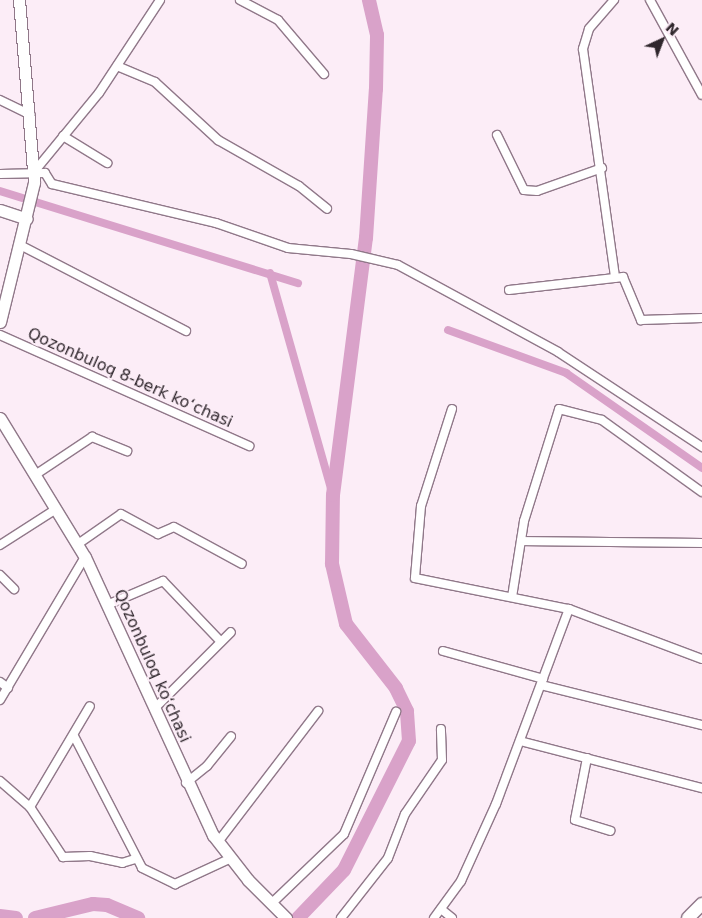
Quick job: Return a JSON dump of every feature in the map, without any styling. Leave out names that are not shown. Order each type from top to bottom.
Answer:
[{"type":"main road","points":[[0,322],[28,214],[34,177],[31,115],[19,0]]},
{"type":"main road","points":[[0,210],[28,214]]},
{"type":"main road","name":"Qozonbuloq koʻchasi","points":[[0,418],[85,557],[155,708],[186,783],[218,842],[229,858],[286,918]]},
{"type":"main road","points":[[688,918],[702,904]]},
{"type":"street","points":[[34,177],[117,66],[160,0]]},
{"type":"street","points":[[240,0],[278,20],[324,74]]},
{"type":"street","points":[[614,0],[589,29],[583,49],[602,168],[616,278]]},
{"type":"street","points":[[650,0],[702,95]]},
{"type":"street","points":[[117,66],[154,82],[218,140],[299,186],[327,209]]},
{"type":"street","points":[[0,100],[31,115]]},
{"type":"street","points":[[497,135],[524,190],[537,191],[602,168]]},
{"type":"street","points":[[63,136],[107,163]]},
{"type":"street","points":[[0,174],[34,177],[45,173],[52,184],[216,223],[288,248],[351,254],[398,266],[558,352],[702,447]]},
{"type":"street","points":[[20,245],[186,331]]},
{"type":"street","points":[[509,290],[616,278],[625,279],[641,320],[702,318]]},
{"type":"street","name":"Qozonbuloq 8-berk koʻchasi","points":[[0,335],[249,446]]},
{"type":"street","points":[[512,596],[521,541],[555,413],[561,408],[602,420],[702,492]]},
{"type":"street","points":[[452,409],[421,506],[413,574],[421,581],[512,596],[569,609],[702,659]]},
{"type":"street","points":[[35,475],[92,437],[127,451]]},
{"type":"street","points":[[0,545],[56,509]]},
{"type":"street","points":[[78,544],[121,514],[158,534],[174,527],[242,564]]},
{"type":"street","points":[[521,541],[702,543]]},
{"type":"street","points":[[0,700],[85,557]]},
{"type":"street","points":[[0,575],[14,589]]},
{"type":"street","points":[[107,605],[163,581],[221,642]]},
{"type":"street","points":[[434,918],[461,881],[520,741],[569,609]]},
{"type":"street","points":[[155,708],[231,632]]},
{"type":"street","points":[[443,651],[542,682],[702,725]]},
{"type":"street","points":[[0,682],[8,688]]},
{"type":"street","points":[[30,807],[74,736],[90,706]]},
{"type":"street","points":[[218,842],[318,711]]},
{"type":"street","points":[[271,904],[344,834],[396,712]]},
{"type":"street","points":[[341,918],[388,858],[405,814],[442,760],[441,729]]},
{"type":"street","points":[[74,736],[135,860],[158,879],[175,884],[229,858]]},
{"type":"street","points":[[186,783],[207,766],[231,736]]},
{"type":"street","points":[[520,741],[702,788]]},
{"type":"street","points":[[587,758],[575,820],[610,831]]},
{"type":"street","points":[[0,781],[30,807],[63,857],[90,856],[116,863],[135,860]]},
{"type":"street","points":[[442,909],[452,918]]},
{"type":"waterway","points":[[298,918],[344,870],[409,741],[407,711],[396,688],[346,624],[332,564],[333,495],[366,238],[376,89],[377,35],[369,0]]},
{"type":"waterway","points":[[0,191],[298,283]]},
{"type":"waterway","points":[[270,273],[333,495]]},
{"type":"waterway","points":[[448,330],[566,373],[702,468]]},
{"type":"waterway","points":[[35,918],[93,904],[107,905],[138,918]]},
{"type":"waterway","points":[[0,916],[16,918]]}]
